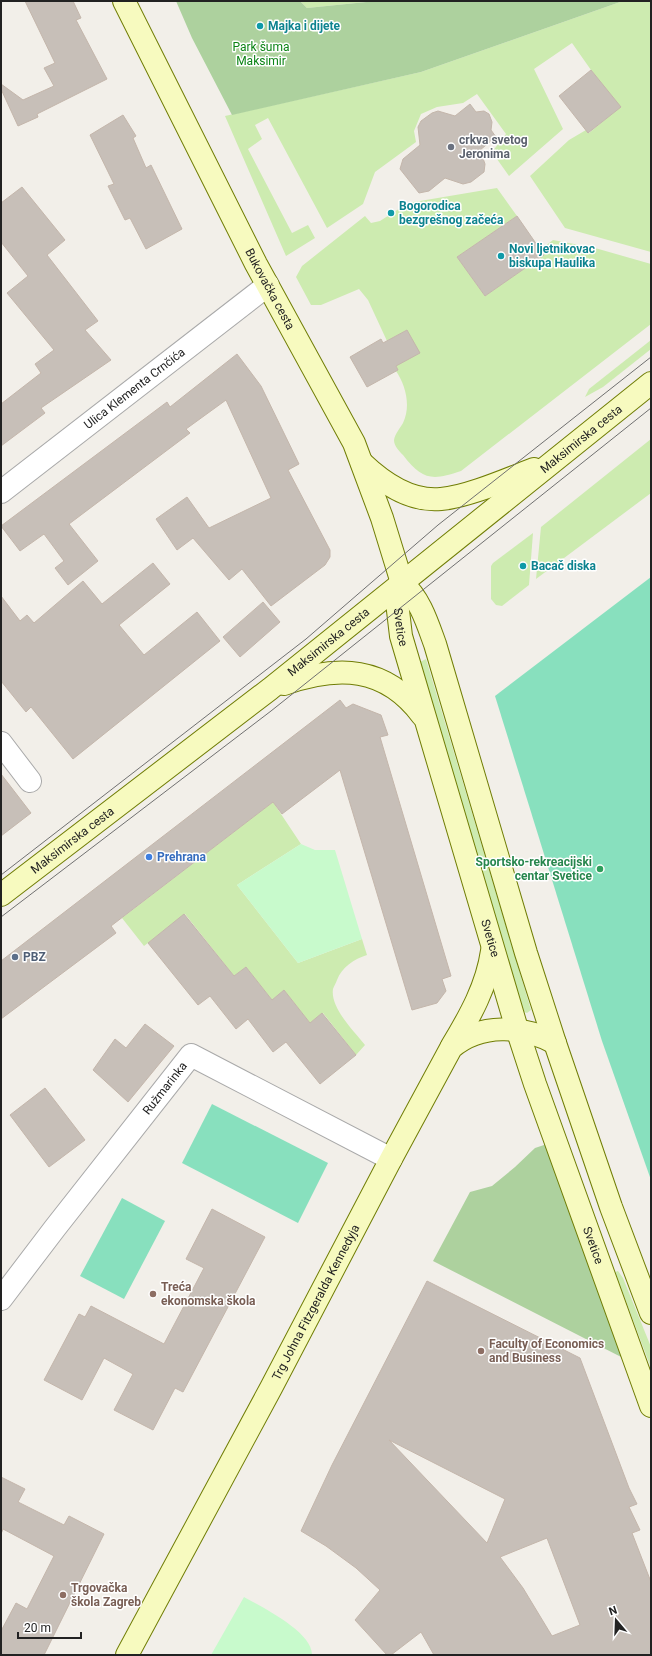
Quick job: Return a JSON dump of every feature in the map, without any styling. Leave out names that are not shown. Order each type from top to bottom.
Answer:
[{"type":"main road","name":"Bukovačka cesta","points":[[124,1],[237,228],[339,414],[362,463],[384,524],[402,583]]},
{"type":"main road","name":"Maksimirska cesta","points":[[1,895],[270,689],[651,383]]},
{"type":"main road","points":[[362,463],[382,480],[411,495],[441,499],[472,491],[538,467],[558,457]]},
{"type":"main road","name":"Svetice","points":[[402,583],[397,602],[399,624],[492,948],[535,1084],[651,1406]]},
{"type":"main road","name":"Svetice","points":[[402,583],[415,597],[424,615],[435,644],[526,953],[555,1043],[611,1207],[651,1313]]},
{"type":"main road","points":[[270,689],[318,673],[342,672],[369,676],[394,687],[415,705],[426,720]]},
{"type":"main road","points":[[451,1048],[485,984],[492,948]]},
{"type":"main road","name":"Trg Johna Fitzgeralda Kennedyja","points":[[128,1655],[271,1388],[390,1159],[451,1048],[460,1040],[479,1032],[500,1029],[517,1029],[533,1032],[555,1043]]},
{"type":"street","name":"Ulica Klementa Crnčića","points":[[1,492],[268,285]]},
{"type":"street","points":[[1,743],[30,781]]},
{"type":"street","name":"Ružmarinka","points":[[1,1299],[191,1054],[390,1159]]},
{"type":"green space","name":"Park šuma Maksimir","points":[[176,1],[300,1],[307,8],[376,1],[623,1],[421,72],[232,115],[192,38]]},
{"type":"green space","points":[[300,1],[376,1],[307,8]]},
{"type":"green space","points":[[623,1],[651,1],[651,252],[565,228],[530,176],[569,140],[586,130],[589,133],[620,107],[572,43],[534,69],[563,129],[509,176],[492,152],[506,134],[477,94],[463,103],[437,107],[421,114],[414,131],[416,142],[375,172],[363,204],[327,228],[268,118],[255,125],[262,139],[248,149],[292,233],[308,225],[315,238],[286,256],[225,116],[421,72]]},
{"type":"green space","points":[[497,188],[517,216],[457,257],[485,296],[544,255],[540,250],[553,240],[595,248],[651,264],[651,324],[461,471],[442,476],[428,476],[422,474],[410,463],[397,448],[394,442],[395,436],[403,423],[407,410],[405,390],[396,371],[398,370],[396,366],[407,330],[387,341],[368,300],[359,289],[321,305],[311,305],[296,277],[302,266],[365,216],[371,223],[380,221],[408,203]]},
{"type":"green space","points":[[651,340],[651,349],[603,387],[585,397],[589,389]]},
{"type":"green space","points":[[651,439],[651,493],[536,579],[541,527]]},
{"type":"green space","points":[[533,533],[529,585],[502,606],[496,605],[491,599],[491,566]]},
{"type":"green space","name":"Sportsko-rekreacijski centar Svetice","points":[[651,577],[651,1180],[602,1041],[495,696]]},
{"type":"green space","points":[[426,659],[531,1010],[527,1013],[524,1012],[420,662]]},
{"type":"green space","points":[[273,802],[301,844],[237,885],[298,963],[362,939],[367,955],[353,961],[345,967],[339,975],[333,989],[335,1004],[339,1011],[365,1045],[356,1055],[323,1013],[310,1023],[284,990],[272,1000],[246,967],[234,976],[185,914],[144,946],[122,918]]},
{"type":"green space","points":[[301,844],[315,850],[335,850],[362,939],[298,963],[237,885]]},
{"type":"green space","points":[[212,1104],[328,1163],[298,1223],[182,1163]]},
{"type":"green space","points":[[547,1144],[627,1360],[433,1261],[470,1192],[492,1186],[535,1148]]},
{"type":"green space","points":[[122,1198],[165,1221],[124,1299],[80,1276]]},
{"type":"green space","points":[[618,1271],[623,1278],[651,1347],[651,1368],[615,1272]]},
{"type":"green space","points":[[244,1597],[274,1614],[296,1629],[310,1646],[312,1655],[211,1655]]},
{"type":"building","points":[[25,1],[73,1],[81,18],[76,20],[107,79],[37,114],[38,117],[18,126],[1,89],[1,84],[23,100],[54,86],[44,68],[55,63]]},
{"type":"building","points":[[591,70],[621,107],[588,133],[559,96]]},
{"type":"building","name":"crkva svetog Jeronima","points":[[470,104],[476,112],[484,111],[489,114],[492,122],[491,130],[496,137],[480,150],[485,164],[484,172],[471,182],[463,184],[445,178],[429,191],[419,193],[400,169],[403,159],[420,145],[418,127],[421,121],[432,113],[438,111],[455,116]]},
{"type":"building","points":[[123,115],[136,136],[133,138],[146,168],[151,165],[182,229],[146,249],[130,218],[125,220],[108,186],[114,184],[90,135]]},
{"type":"building","points":[[22,187],[65,240],[47,255],[98,321],[85,330],[111,360],[41,408],[45,413],[1,446],[1,404],[41,373],[35,364],[54,350],[7,293],[28,276],[1,242],[1,203]]},
{"type":"building","name":"Novi ljetnikovac biskupa Haulika","points":[[517,216],[544,255],[485,296],[457,257]]},
{"type":"building","points":[[407,330],[420,353],[396,366],[398,370],[367,387],[350,357],[381,339],[383,343]]},
{"type":"building","points":[[237,354],[261,386],[299,464],[288,470],[330,550],[330,557],[325,565],[271,606],[242,569],[229,580],[193,538],[177,550],[156,519],[187,497],[209,528],[271,498],[226,400],[186,429],[190,433],[69,524],[98,561],[68,585],[55,568],[64,561],[44,534],[20,551],[1,526],[167,402],[170,407]]},
{"type":"building","points":[[153,563],[170,584],[119,625],[144,655],[197,612],[220,641],[73,759],[31,707],[26,712],[1,681],[1,596],[20,621],[27,615],[34,623],[83,581],[102,604]]},
{"type":"building","points":[[263,602],[280,622],[240,657],[223,637]]},
{"type":"building","points":[[340,700],[346,708],[353,704],[381,715],[388,735],[380,737],[451,976],[442,979],[446,991],[437,1003],[412,1010],[340,770],[282,814],[273,802],[111,926],[116,933],[1,1019],[1,961]]},
{"type":"building","points":[[1,774],[31,813],[1,836]]},
{"type":"building","points":[[184,914],[234,976],[246,967],[272,1000],[284,990],[310,1023],[322,1013],[356,1055],[320,1084],[286,1042],[273,1052],[248,1019],[236,1029],[210,996],[198,1005],[148,943]]},
{"type":"building","points":[[145,1024],[174,1046],[128,1102],[93,1070],[115,1039],[126,1048]]},
{"type":"building","points":[[45,1088],[85,1140],[49,1167],[10,1115]]},
{"type":"building","points":[[212,1209],[265,1237],[183,1392],[175,1388],[153,1430],[114,1410],[133,1374],[104,1358],[82,1400],[44,1380],[79,1314],[85,1317],[91,1306],[164,1344],[204,1268],[186,1259]]},
{"type":"building","name":"Faculty of Economics and Business","points":[[427,1281],[580,1358],[629,1488],[637,1504],[629,1507],[640,1530],[632,1533],[651,1582],[651,1655],[434,1655],[421,1632],[391,1655],[387,1655],[355,1620],[380,1590],[356,1568],[326,1546],[301,1531],[332,1465]],"holes":[[[389,1440],[505,1499],[487,1543]],[[547,1538],[580,1625],[552,1636],[523,1588],[500,1557]]]},
{"type":"building","points":[[1,1477],[25,1489],[18,1502],[64,1525],[69,1516],[104,1534],[44,1655],[1,1655],[1,1631],[16,1603],[27,1609],[54,1556],[3,1529],[1,1534]]},
{"type":"tram line","points":[[1,875],[306,639],[438,525],[651,357]]},
{"type":"tram line","points":[[1,917],[271,711],[651,408]]},
{"type":"place","name":"Majka i dijete","points":[[260,26]]},
{"type":"place","name":"crkva svetog Jeronima","points":[[451,147]]},
{"type":"place","name":"Bogorodica bezgrešnog začeća","points":[[391,213]]},
{"type":"place","name":"Novi ljetnikovac biskupa Haulika","points":[[501,256]]},
{"type":"place","name":"Bacač diska","points":[[523,566]]},
{"type":"place","name":"Prehrana","points":[[149,857]]},
{"type":"place","name":"Sportsko-rekreacijski centar Svetice","points":[[600,869]]},
{"type":"place","name":"PBZ","points":[[15,957]]},
{"type":"place","name":"Treća ekonomska škola","points":[[153,1294]]},
{"type":"place","name":"Faculty of Economics and Business","points":[[481,1351]]},
{"type":"place","name":"Trgovačka škola Zagreb","points":[[63,1595]]}]
